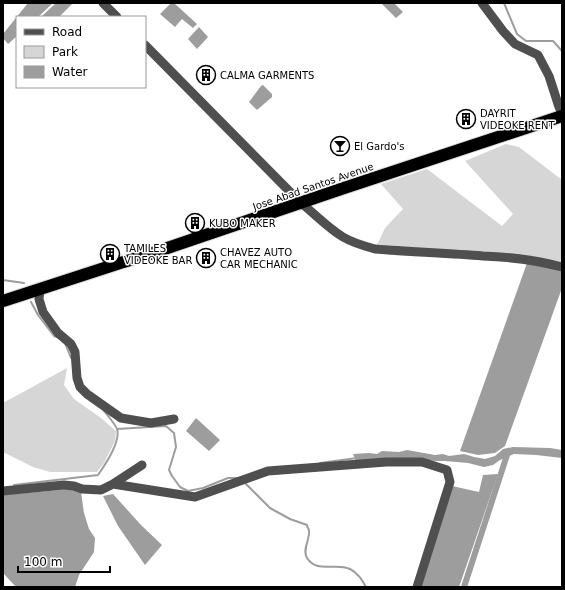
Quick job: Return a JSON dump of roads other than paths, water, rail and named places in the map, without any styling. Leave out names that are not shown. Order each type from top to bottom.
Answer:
[{"type":"highway","name":"Jose Abad Santos Avenue","points":[[3,301],[144,256],[562,116]]},
{"type":"street","points":[[103,3],[116,16]]},
{"type":"street","points":[[482,3],[502,31],[515,44],[538,55],[549,76],[562,113]]},
{"type":"street","points":[[146,46],[301,203],[342,237],[358,244],[376,249],[525,259],[562,267]]},
{"type":"street","points":[[40,289],[39,299],[43,312],[58,333],[71,344],[75,352],[77,378],[80,387],[87,394],[121,418],[151,423],[174,420]]},
{"type":"street","points":[[113,484],[195,497],[268,471],[386,462],[422,462],[447,470],[450,482],[417,587]]},
{"type":"street","points":[[3,491],[64,485],[82,489],[101,490],[142,465]]},
{"type":"water","points":[[28,3],[53,3],[39,16],[18,16]]},
{"type":"water","points":[[56,3],[73,3],[60,16],[42,16]]},
{"type":"water","points":[[171,3],[174,3],[197,24],[193,28],[182,19],[175,27],[160,14]]},
{"type":"water","points":[[381,3],[394,3],[403,12],[396,18]]},
{"type":"water","points":[[16,18],[16,37],[8,44],[3,38],[3,34]]},
{"type":"water","points":[[199,27],[208,37],[197,49],[188,39]]},
{"type":"water","points":[[263,85],[272,94],[272,97],[257,110],[249,102]]},
{"type":"water","points":[[527,263],[562,270],[562,288],[505,446],[495,453],[478,455],[460,451]]},
{"type":"water","points":[[196,418],[220,440],[209,451],[186,431]]},
{"type":"water","points":[[513,447],[550,448],[562,450],[562,458],[514,454],[493,465],[484,467],[468,463],[419,459],[356,461],[353,454],[377,454],[382,451],[399,452],[407,450],[449,456],[464,454],[485,459],[495,456],[503,449]]},
{"type":"water","points":[[498,474],[459,587],[419,587],[452,486],[479,492],[483,475]]},
{"type":"water","points":[[71,489],[81,492],[84,513],[89,529],[95,538],[94,552],[79,575],[75,587],[16,587],[3,573],[3,495]]},
{"type":"water","points":[[113,494],[141,525],[162,545],[145,565],[118,526],[103,496]]},
{"type":"waterway","points":[[504,3],[517,34],[526,41],[553,41],[562,51]]},
{"type":"waterway","points":[[3,280],[24,283]]},
{"type":"waterway","points":[[31,302],[38,315],[54,336],[57,337]]},
{"type":"waterway","points":[[65,343],[71,358]]},
{"type":"waterway","points":[[14,485],[98,475],[112,453],[118,434],[116,427],[104,411]]},
{"type":"waterway","points":[[117,429],[166,426],[174,433],[176,447],[169,470],[180,487],[188,491],[203,488],[228,478],[237,478]]},
{"type":"waterway","points":[[464,587],[508,452]]},
{"type":"waterway","points":[[320,463],[357,458]]},
{"type":"waterway","points":[[245,483],[270,508],[290,519],[307,525],[309,534],[305,552],[311,563],[321,567],[345,567],[350,569],[358,575],[366,587]]},
{"type":"place","name":"CALMA GARMENTS","points":[[206,75]]},
{"type":"place","name":"DAYRIT VIDEOKE RENT","points":[[466,119]]},
{"type":"place","name":"El Gardo's","points":[[340,146]]},
{"type":"place","name":"KUBO MAKER","points":[[195,223]]},
{"type":"place","name":"TAMILES VIDEOKE BAR","points":[[110,254]]},
{"type":"place","name":"CHAVEZ AUTO CAR MECHANIC","points":[[206,258]]}]
